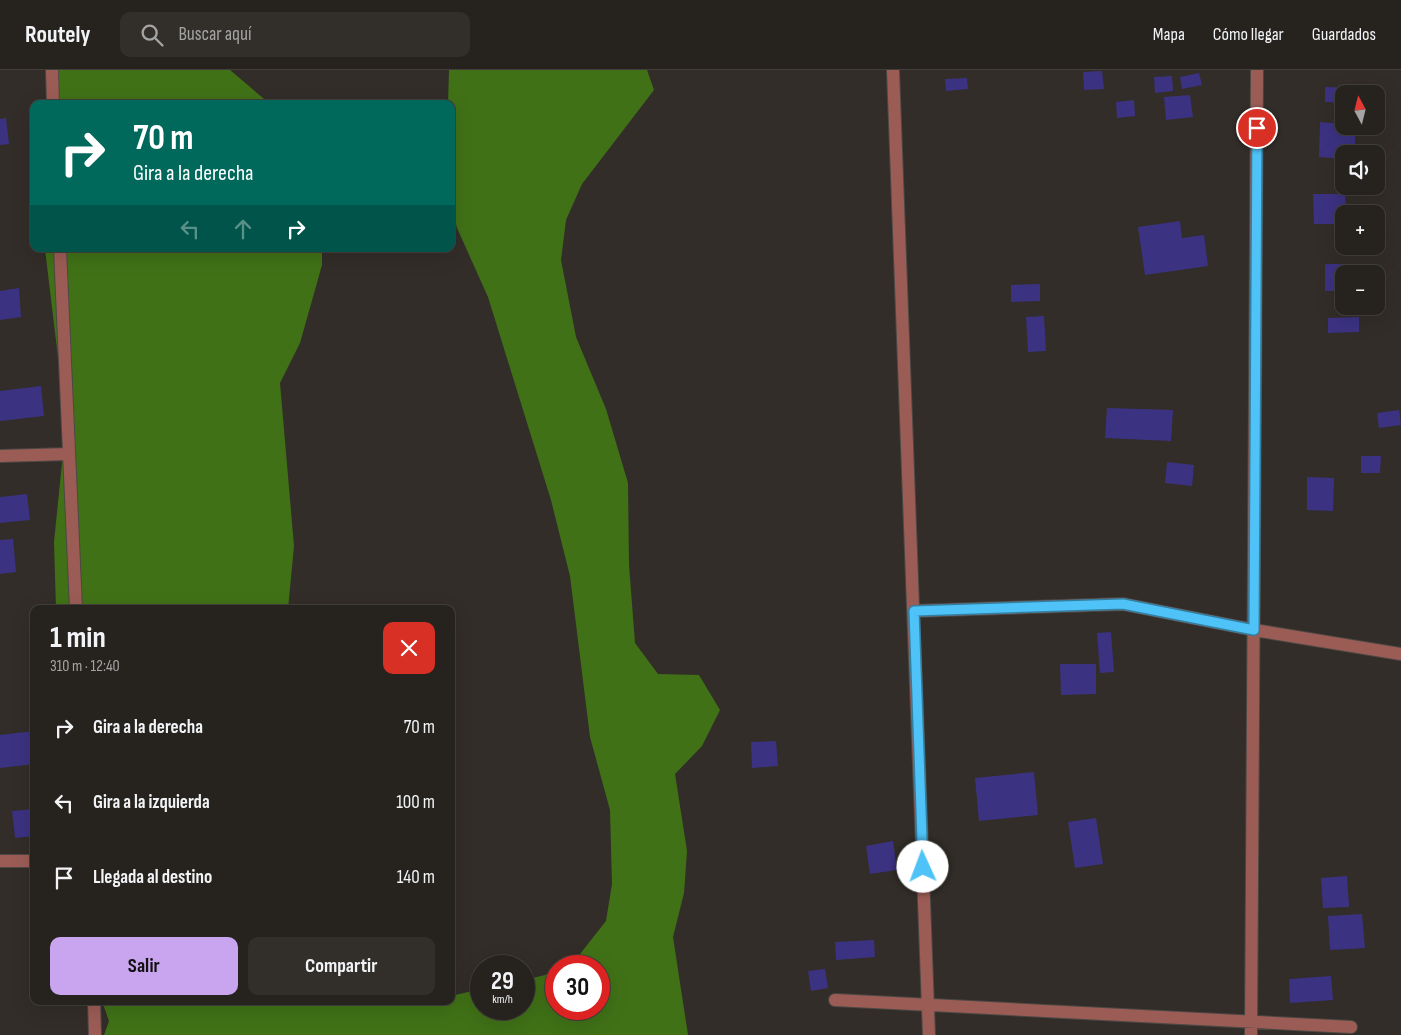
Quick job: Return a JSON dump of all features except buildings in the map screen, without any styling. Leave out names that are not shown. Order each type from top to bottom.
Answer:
[{"type":"street","points":[[52,70],[53,100]]},
{"type":"street","points":[[893,70],[929,1035]]},
{"type":"street","points":[[1251,1035],[1257,70]]},
{"type":"street","points":[[60,252],[76,605]]},
{"type":"street","points":[[0,456],[69,454]]},
{"type":"street","points":[[914,611],[1123,604],[1254,630],[1401,654]]},
{"type":"street","points":[[0,861],[30,861]]},
{"type":"street","points":[[835,1000],[1351,1027]]},
{"type":"street","points":[[94,1005],[95,1035]]},
{"type":"green space","points":[[55,70],[230,70],[265,100],[47,100]]},
{"type":"green space","points":[[449,70],[647,70],[654,90],[582,184],[566,220],[561,260],[576,337],[606,409],[628,483],[629,565],[635,643],[658,674],[699,675],[720,710],[702,746],[675,774],[687,851],[684,893],[673,937],[688,1035],[104,1035],[109,1021],[103,1005],[455,1005],[455,995],[470,992],[470,1020],[535,1020],[535,977],[545,975],[545,1020],[610,1020],[610,955],[578,955],[606,921],[612,884],[610,810],[590,737],[570,576],[551,500],[488,297],[455,220],[455,100],[448,100]]},
{"type":"green space","points":[[45,252],[322,252],[322,265],[300,343],[280,383],[294,546],[288,605],[56,605],[54,542],[66,424]]},
{"type":"route","points":[[923,867],[914,611],[1123,604],[1254,630],[1257,128]]}]
